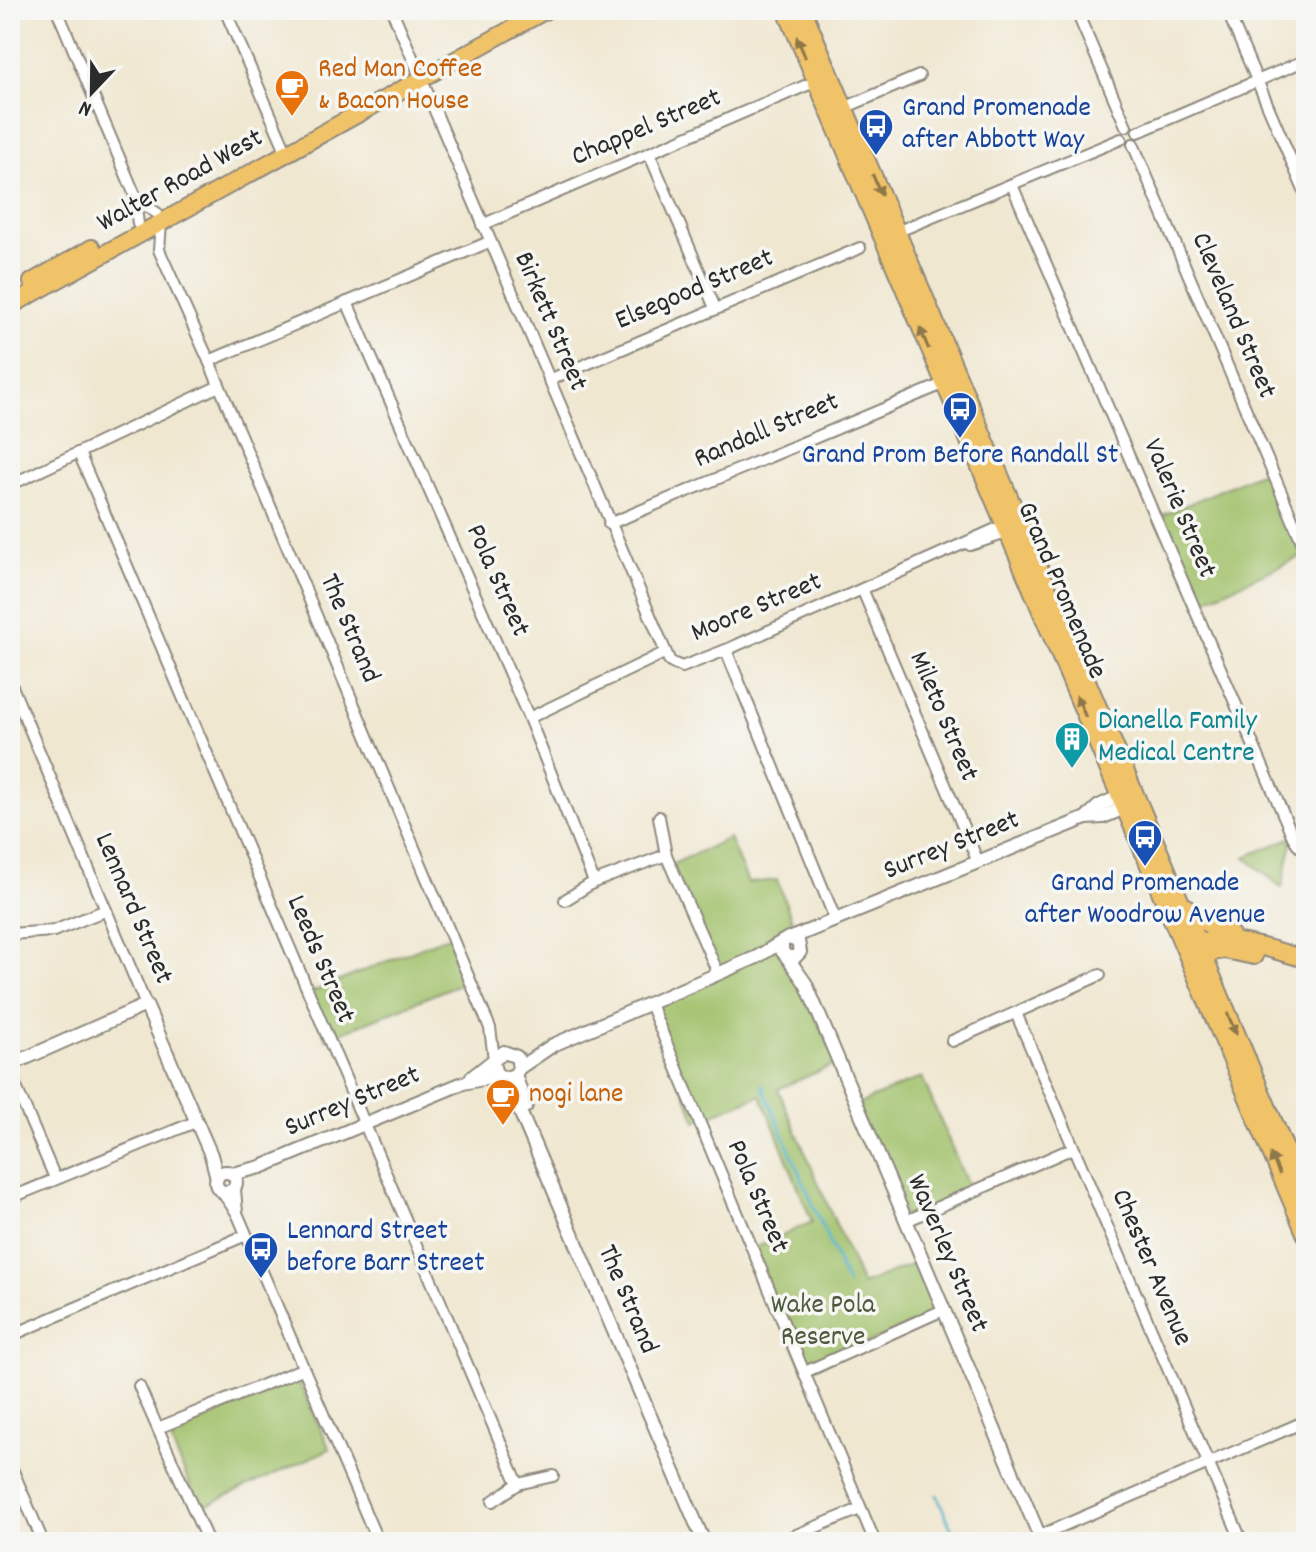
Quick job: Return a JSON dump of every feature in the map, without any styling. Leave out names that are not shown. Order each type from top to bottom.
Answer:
[{"type":"main road","name":"Walter Road West","points":[[12,296],[418,74],[525,10]]},
{"type":"main road","name":"Walter Road West","points":[[418,74],[546,10]]},
{"type":"main road","name":"Grand Promenade","points":[[786,10],[823,79],[890,235],[1192,949],[1306,1235]]},
{"type":"main road","name":"Grand Promenade","points":[[803,10],[823,79],[844,108],[943,384],[1012,527]]},
{"type":"main road","name":"Grand Promenade","points":[[1129,800],[1179,896],[1192,949],[1212,979],[1306,1198]]},
{"type":"main road","points":[[1179,896],[1200,920],[1255,951],[1306,959]]},
{"type":"main road","points":[[1192,949],[1222,939],[1306,969]]},
{"type":"main road","points":[[1212,979],[1224,958],[1255,951]]},
{"type":"street","points":[[57,10],[134,193],[159,218]]},
{"type":"street","points":[[225,10],[284,148]]},
{"type":"street","name":"Birkett Street","points":[[392,10],[664,653]]},
{"type":"street","points":[[1076,10],[1126,126]]},
{"type":"street","points":[[1227,10],[1306,195]]},
{"type":"street","points":[[1138,132],[1306,60]]},
{"type":"street","points":[[844,108],[919,76]]},
{"type":"street","name":"Chappel Street","points":[[482,225],[823,79]]},
{"type":"street","points":[[890,235],[1121,139],[1133,144],[1138,139],[1138,132],[1133,126],[1126,126]]},
{"type":"street","points":[[1121,139],[1121,132],[1126,126]]},
{"type":"street","name":"Cleveland Street","points":[[1133,144],[1306,551]]},
{"type":"street","points":[[649,153],[715,308]]},
{"type":"street","name":"Valerie Street","points":[[1012,185],[1293,837],[1299,846],[1306,843]]},
{"type":"street","points":[[134,193],[137,230],[159,250]]},
{"type":"street","name":"The Strand","points":[[159,218],[159,250],[209,361],[490,1028],[494,1061],[500,1077],[513,1095],[704,1542]]},
{"type":"street","points":[[209,361],[489,242]]},
{"type":"street","name":"Elsegood Street","points":[[549,380],[860,248]]},
{"type":"street","name":"Pola Street","points":[[347,302],[529,718],[594,882]]},
{"type":"street","name":"Randall Street","points":[[609,524],[943,384]]},
{"type":"street","points":[[10,485],[219,386]]},
{"type":"street","name":"Leeds Street","points":[[79,453],[518,1484]]},
{"type":"street","name":"Moore Street","points":[[529,718],[664,653],[670,662],[682,667],[1012,527]]},
{"type":"street","name":"Mileto Street","points":[[863,591],[978,862]]},
{"type":"street","points":[[726,650],[836,921]]},
{"type":"street","name":"Lennard Street","points":[[10,682],[195,1122],[228,1182],[246,1235],[378,1542]]},
{"type":"street","name":"Surrey Street","points":[[228,1182],[463,1083],[511,1053],[553,1045],[718,973],[786,948],[836,921],[1129,800]]},
{"type":"street","points":[[659,817],[666,855],[718,973]]},
{"type":"street","points":[[565,900],[594,882],[666,855]]},
{"type":"street","points":[[10,934],[54,931],[106,910]]},
{"type":"street","name":"Surrey Street","points":[[801,950],[836,921]]},
{"type":"street","points":[[786,948],[798,941],[801,950]]},
{"type":"street","name":"Waverley Street","points":[[786,948],[806,984],[1041,1539]]},
{"type":"street","name":"Waverley Street","points":[[801,950],[806,984]]},
{"type":"street","points":[[952,1041],[1100,975]]},
{"type":"street","name":"Pola Street","points":[[650,1004],[875,1542]]},
{"type":"street","points":[[10,1065],[146,1005]]},
{"type":"street","name":"Chester Avenue","points":[[1016,1013],[1242,1542]]},
{"type":"street","name":"The Strand","points":[[490,1028],[511,1053],[539,1140],[712,1542]]},
{"type":"street","name":"Surrey Street","points":[[463,1083],[517,1071],[553,1045]]},
{"type":"street","points":[[10,1073],[55,1178]]},
{"type":"street","points":[[10,1198],[195,1122]]},
{"type":"street","points":[[906,1221],[1073,1148]]},
{"type":"street","points":[[10,1336],[246,1235]]},
{"type":"street","points":[[805,1372],[943,1310]]},
{"type":"street","points":[[158,1428],[302,1369]]},
{"type":"street","points":[[139,1386],[208,1542]]},
{"type":"street","points":[[1041,1539],[1306,1421]]},
{"type":"street","points":[[10,1464],[43,1542]]},
{"type":"street","points":[[493,1501],[518,1484],[553,1476]]},
{"type":"street","points":[[779,1542],[860,1509]]},
{"type":"green space","points":[[1266,470],[1303,556],[1198,603],[1161,516]]},
{"type":"green space","points":[[1293,837],[1282,888],[1245,857]]},
{"type":"green space","name":"Wake Pola Reserve","points":[[729,838],[748,883],[777,880],[801,944],[784,941],[790,965],[838,1063],[778,1089],[862,1285],[922,1260],[943,1310],[805,1372],[752,1249],[812,1222],[761,1095],[696,1121],[650,1004],[718,973],[671,865]]},
{"type":"green space","points":[[451,935],[469,980],[326,1039],[307,994]]},
{"type":"green space","points":[[922,1077],[971,1193],[906,1221],[856,1105]]},
{"type":"green space","points":[[297,1379],[330,1449],[200,1508],[172,1444],[174,1434]]},
{"type":"waterway","points":[[762,1085],[847,1284]]},
{"type":"waterway","points":[[937,1495],[957,1542]]},
{"type":"place","name":"Red Man Coffee & Bacon House","points":[[292,118]]},
{"type":"place","name":"Grand Promenade after Abbott Way","points":[[876,157]]},
{"type":"place","name":"Grand Prom Before Randall St","points":[[960,440]]},
{"type":"place","name":"Dianella Family Medical Centre","points":[[1072,770]]},
{"type":"place","name":"Grand Promenade after Woodrow Avenue","points":[[1145,868]]},
{"type":"place","name":"nogi lane","points":[[503,1127]]},
{"type":"place","name":"Lennard Street before Barr Street","points":[[261,1280]]}]
